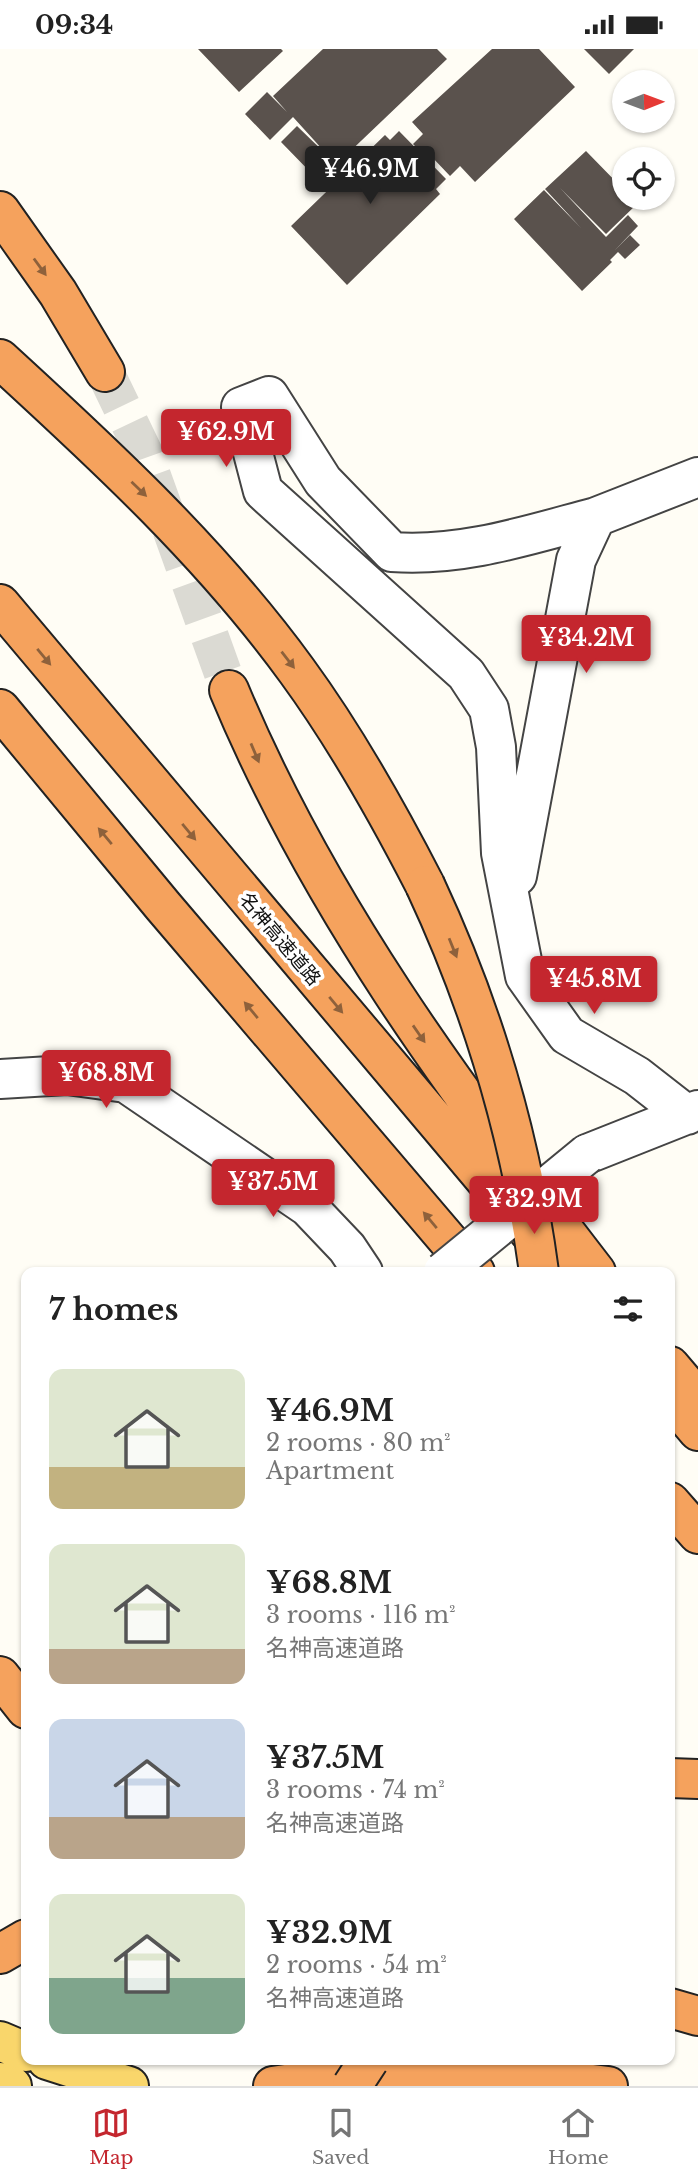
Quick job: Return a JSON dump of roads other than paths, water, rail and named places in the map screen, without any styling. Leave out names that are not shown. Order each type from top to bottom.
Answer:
[{"type":"highway","points":[[0,211],[58,293],[105,372]]},
{"type":"highway","points":[[0,341],[89,441]]},
{"type":"highway","points":[[0,359],[89,441],[202,555],[296,671],[370,784],[425,885],[472,996],[495,1062],[518,1145],[538,1267]]},
{"type":"highway","name":"名神高速道路","points":[[0,604],[559,1267]]},
{"type":"highway","points":[[229,690],[262,771],[360,945],[505,1155],[592,1267]]},
{"type":"highway","points":[[0,709],[163,906],[471,1267]]},
{"type":"highway","points":[[675,1372],[698,1399]]},
{"type":"highway","points":[[675,1404],[698,1431]]},
{"type":"highway","points":[[675,1508],[698,1534]]},
{"type":"highway","points":[[0,1676],[21,1703]]},
{"type":"highway","points":[[675,1778],[698,1779]]},
{"type":"highway","points":[[0,1954],[21,1942]]},
{"type":"highway","points":[[675,2009],[698,2016]]},
{"type":"highway","points":[[352,2086],[366,2065]]},
{"type":"highway","points":[[273,2086],[439,2074],[560,2079],[608,2086]]},
{"type":"main road","points":[[0,2041],[21,2050]]},
{"type":"main road","points":[[63,2065],[129,2086]]},
{"type":"main road","points":[[0,2082],[12,2086]]},
{"type":"street","points":[[693,1113],[567,1035],[525,976],[501,853],[496,747],[489,709],[467,674],[263,491],[242,407],[269,396],[323,481],[392,552],[424,554],[464,551],[596,517],[698,477]]},
{"type":"street","points":[[511,902],[576,560],[596,517]]},
{"type":"street","points":[[0,1079],[67,1075],[126,1083],[308,1207],[347,1248],[360,1267]]},
{"type":"street","points":[[449,1267],[587,1154],[693,1113]]},
{"type":"tunnel","points":[[105,372],[143,451],[229,690]]}]
